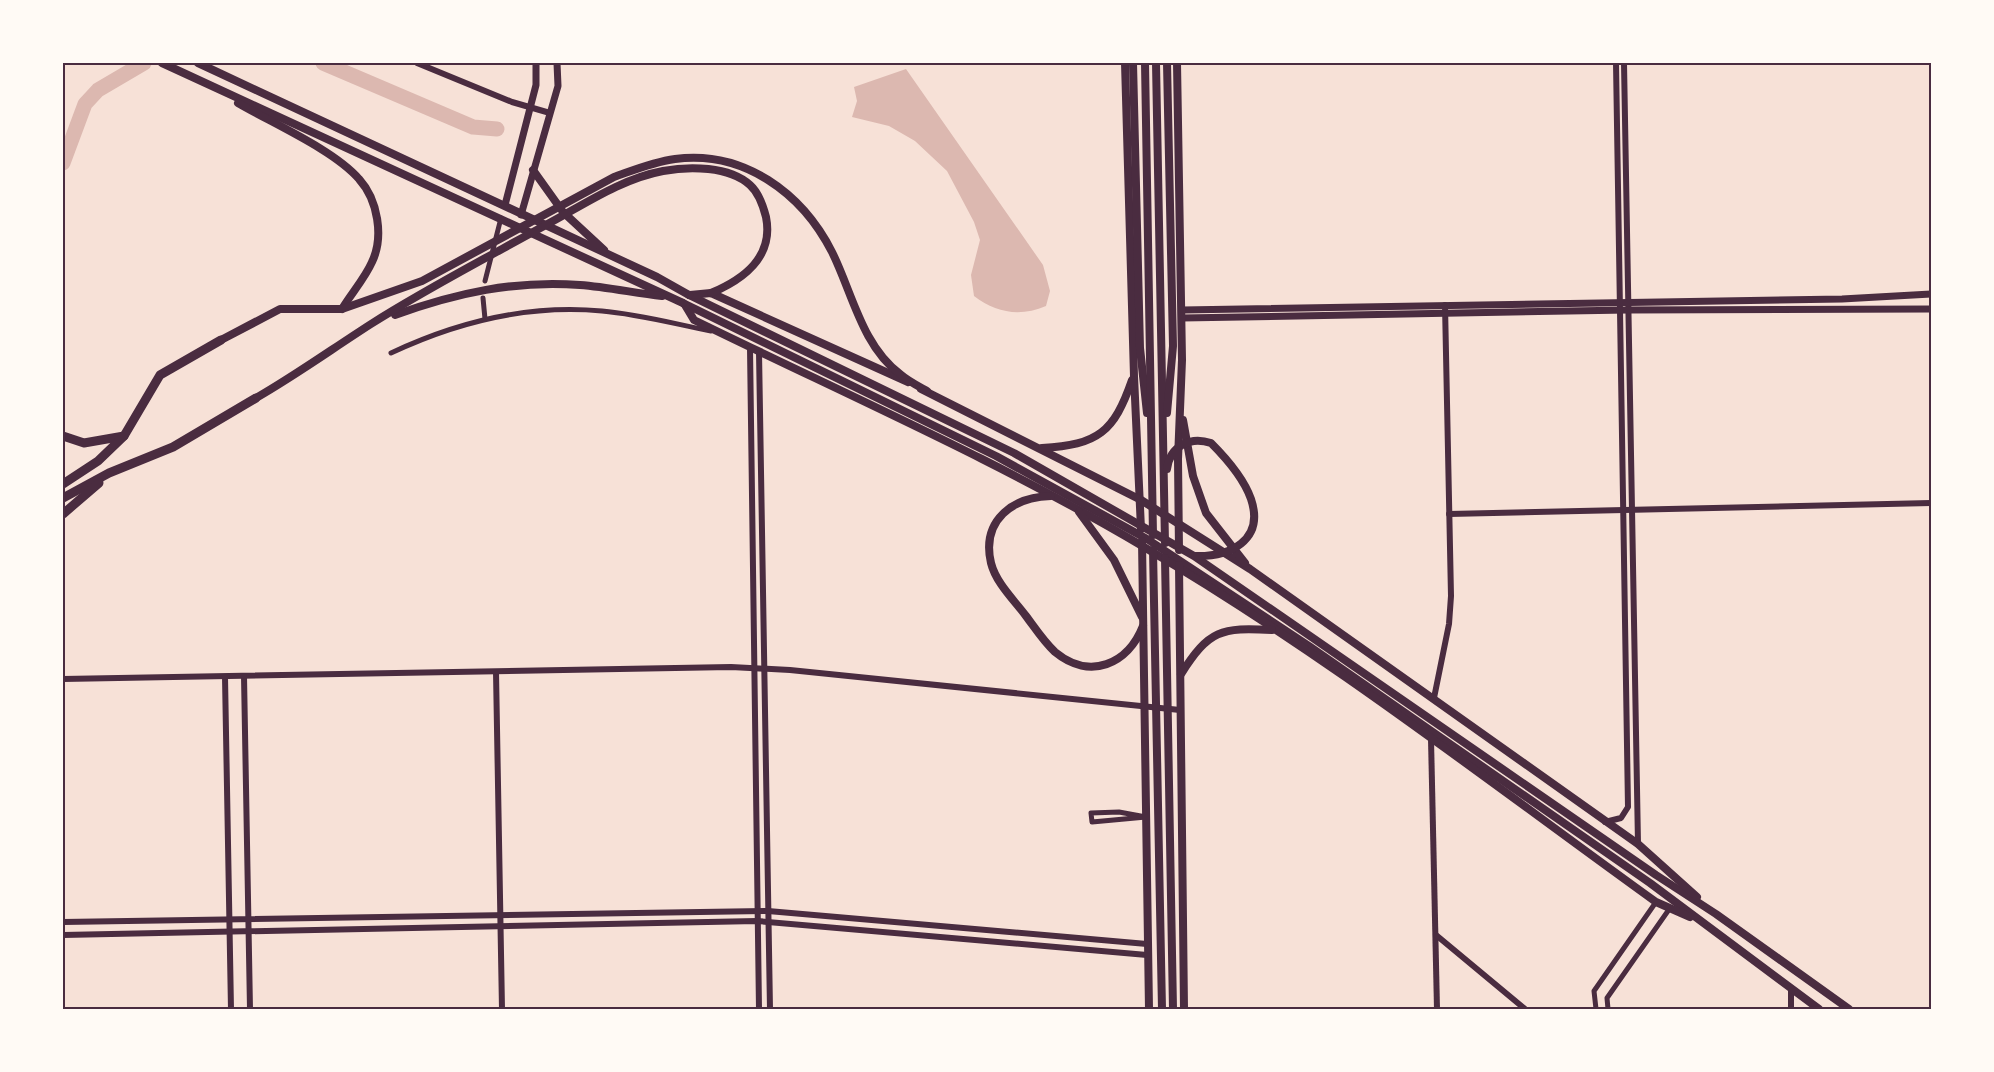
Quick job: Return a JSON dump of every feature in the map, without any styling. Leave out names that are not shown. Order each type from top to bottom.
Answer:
[{"type":"highway","points":[[198,63],[611,256],[689,295]]},
{"type":"highway","points":[[166,65],[683,303]]},
{"type":"highway","points":[[188,75],[333,158],[359,179],[376,215],[378,241],[372,262],[342,309]]},
{"type":"highway","points":[[63,484],[98,461],[124,436],[160,375],[221,340],[280,309],[342,309],[422,281],[614,177],[656,163],[697,159],[716,161],[762,175],[785,190],[818,227],[874,344],[898,374],[927,391]]},
{"type":"highway","points":[[533,170],[563,212],[611,256]]},
{"type":"highway","points":[[63,498],[109,473],[173,447],[256,398],[372,323],[471,266],[617,187],[664,171],[715,170],[736,176],[751,185],[765,211],[768,226],[766,242],[758,261],[746,274],[711,293]]},
{"type":"highway","points":[[372,323],[442,298],[502,286],[582,285],[671,297]]},
{"type":"highway","points":[[63,436],[84,443],[124,436]]},
{"type":"highway","points":[[63,514],[109,473]]},
{"type":"main road","points":[[505,206],[536,85],[536,63]]},
{"type":"main road","points":[[520,215],[558,86],[557,63]]},
{"type":"main road","points":[[1125,63],[1134,376],[1141,500],[1149,1009]]},
{"type":"main road","points":[[1133,63],[1140,348],[1153,462]]},
{"type":"main road","points":[[1145,63],[1162,1009]]},
{"type":"main road","points":[[1156,63],[1173,1009]]},
{"type":"main road","points":[[1177,63],[1182,314],[1179,568],[1184,1009]]},
{"type":"main road","points":[[1164,457],[1173,346],[1167,64]]},
{"type":"main road","points":[[689,295],[711,293],[927,391],[1141,500],[1250,569],[1638,844],[1716,914]]},
{"type":"main road","points":[[1182,314],[1624,306],[1931,294]]},
{"type":"main road","points":[[689,295],[1014,453],[1194,556],[1716,914],[1849,1009]]},
{"type":"main road","points":[[683,303],[996,456],[1076,504],[1275,630],[1431,739],[1656,902],[1702,923]]},
{"type":"main road","points":[[683,303],[694,320],[1147,539],[1309,646],[1650,883],[1819,1009]]},
{"type":"main road","points":[[1624,306],[1931,309]]},
{"type":"main road","points":[[1040,449],[1085,443],[1099,436],[1112,424],[1122,409],[1134,376]]},
{"type":"main road","points":[[1181,405],[1193,476],[1206,513],[1250,569]]},
{"type":"main road","points":[[1164,486],[1168,463],[1174,452],[1191,440],[1201,440],[1211,443],[1222,454],[1251,500],[1254,515],[1252,528],[1244,543],[1231,551],[1214,556],[1194,556]]},
{"type":"main road","points":[[1144,622],[1114,560],[1076,504],[1053,496],[1019,501],[1005,511],[994,527],[990,547],[991,563],[999,581],[1049,645],[1072,663],[1099,666],[1126,655],[1137,642],[1147,615],[1153,576]]},
{"type":"main road","points":[[1180,675],[1198,648],[1216,634],[1237,629],[1275,630]]},
{"type":"street","points":[[417,63],[530,107],[550,112]]},
{"type":"street","points":[[1616,63],[1638,844]]},
{"type":"street","points":[[1624,63],[1624,306]]},
{"type":"street","points":[[485,281],[501,218]]},
{"type":"street","points":[[483,298],[485,319]]},
{"type":"street","points":[[1434,698],[1449,624],[1445,309]]},
{"type":"street","points":[[391,353],[421,339],[485,319],[532,311],[602,311],[718,332]]},
{"type":"street","points":[[750,348],[759,1009]]},
{"type":"street","points":[[759,352],[770,1009]]},
{"type":"street","points":[[1449,514],[1931,503]]},
{"type":"street","points":[[1605,822],[1621,818],[1628,807],[1628,509]]},
{"type":"street","points":[[63,679],[765,668],[1180,711]]},
{"type":"street","points":[[496,672],[502,1009]]},
{"type":"street","points":[[244,676],[250,1009]]},
{"type":"street","points":[[225,677],[231,1009]]},
{"type":"street","points":[[1431,739],[1437,1009]]},
{"type":"street","points":[[1119,812],[1146,817],[1092,822],[1091,813],[1119,812]]},
{"type":"street","points":[[1596,1009],[1594,991],[1656,902]]},
{"type":"street","points":[[1608,1009],[1606,998],[1670,909]]},
{"type":"street","points":[[63,922],[500,913],[768,911],[1147,944]]},
{"type":"street","points":[[63,935],[249,929],[501,927],[758,921],[1147,955]]},
{"type":"street","points":[[1436,935],[1525,1009]]},
{"type":"street","points":[[1791,988],[1791,1009]]},
{"type":"shaded area","points":[[906,69],[1043,265],[1050,291],[1046,306],[1027,311],[1008,312],[982,302],[974,296],[971,275],[980,240],[974,222],[947,171],[915,141],[889,126],[852,117],[857,101],[854,87]]},
{"type":"waterway","points":[[63,163],[85,104],[98,90],[144,63]]},
{"type":"waterway","points":[[323,63],[473,127],[497,129]]}]
